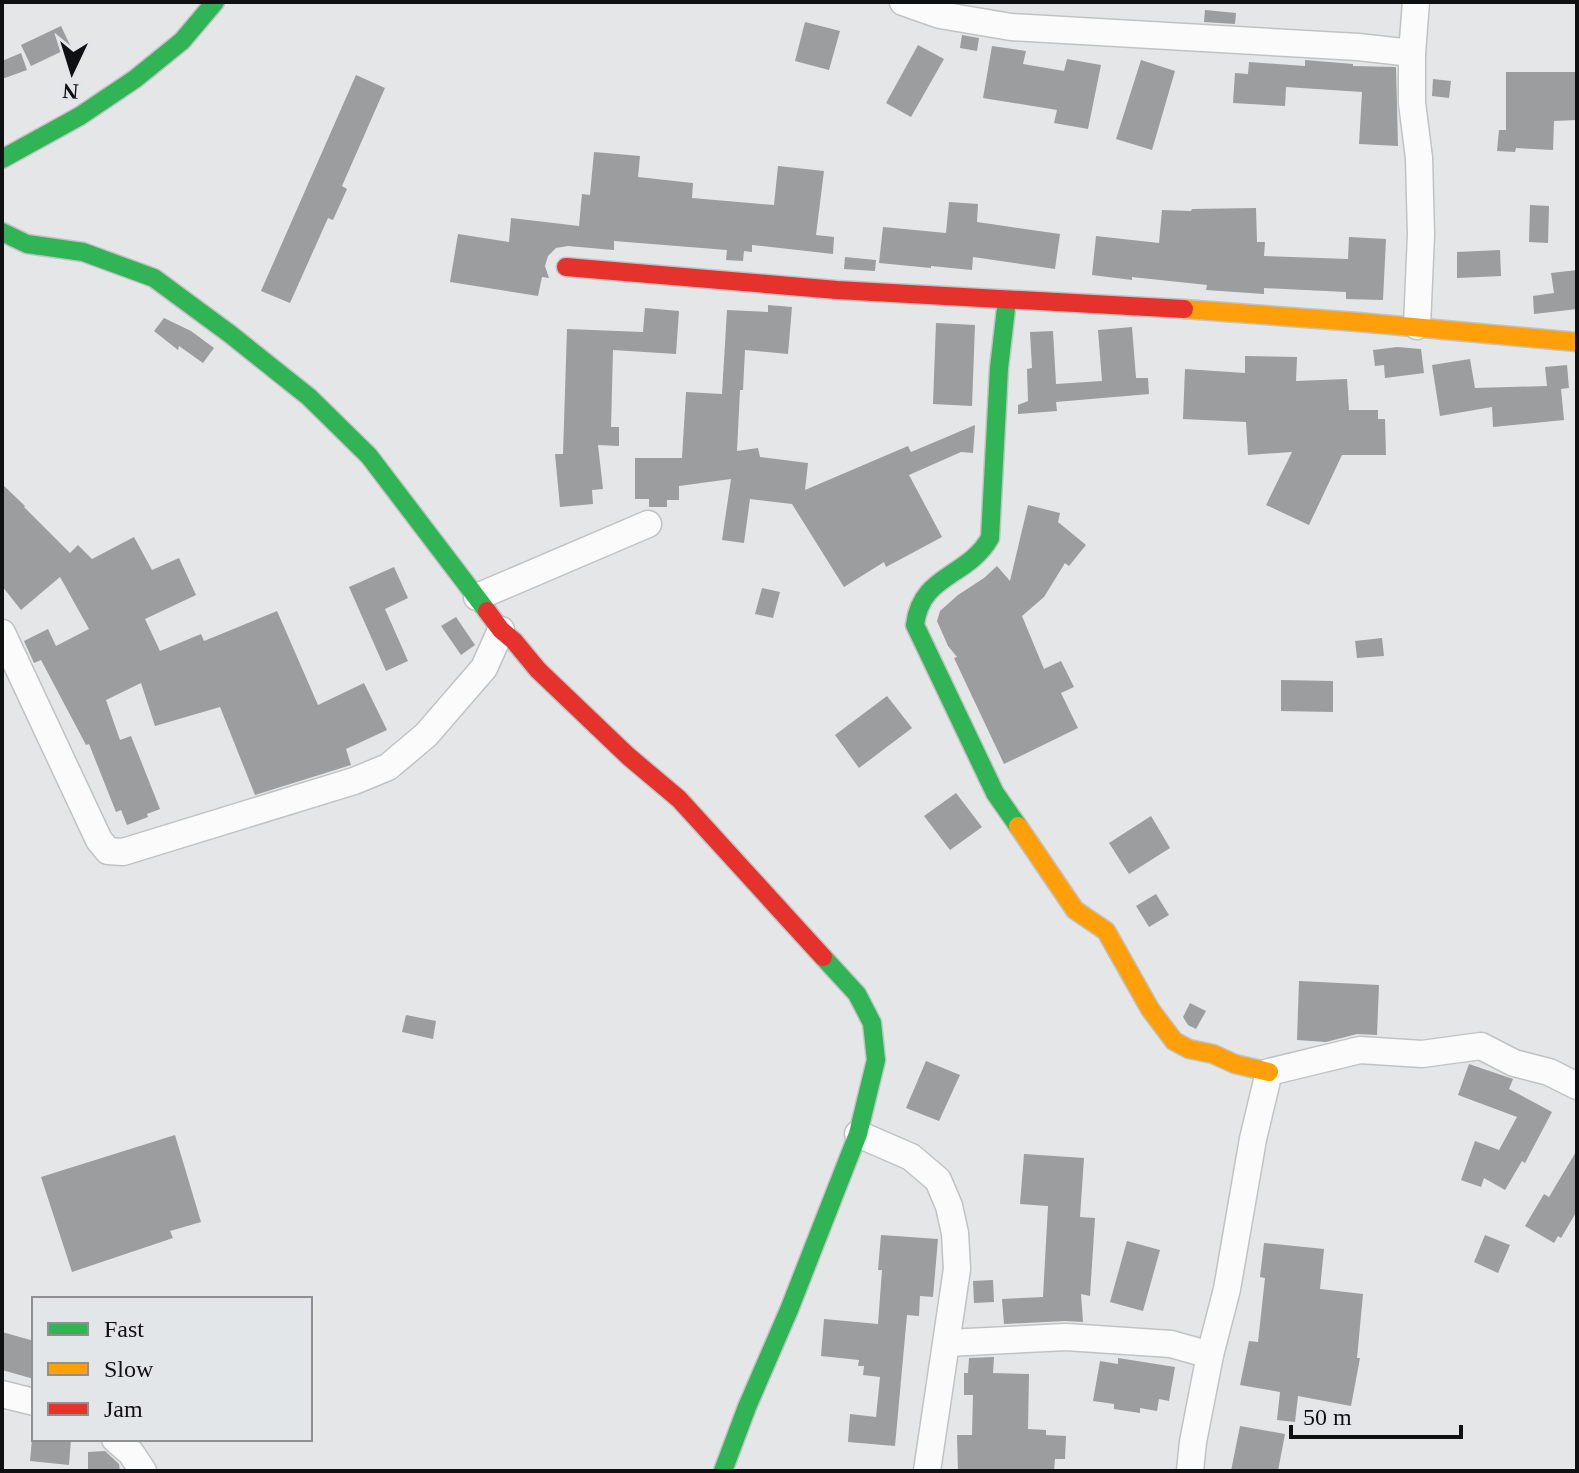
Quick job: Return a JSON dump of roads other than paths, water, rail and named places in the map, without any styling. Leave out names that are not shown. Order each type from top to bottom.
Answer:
[{"type":"street","points":[[2,159],[80,116],[135,79],[182,41],[215,2]]},
{"type":"street","points":[[903,2],[940,15],[1011,27],[1358,47],[1412,53]]},
{"type":"street","points":[[1416,2],[1412,103],[1419,158],[1421,235],[1417,326]]},
{"type":"street","points":[[2,232],[27,244],[83,252],[154,278],[309,397],[369,456],[501,630],[628,756],[679,799],[857,994],[872,1023],[876,1060],[858,1134],[723,1471]]},
{"type":"street","points":[[566,267],[755,285],[1108,304],[1417,326],[1577,342]]},
{"type":"street","points":[[1007,300],[999,368],[990,538],[987,548],[926,594],[917,607],[915,625],[995,793],[1075,910],[1106,931],[1150,1009],[1181,1046],[1269,1072],[1360,1050],[1422,1054],[1481,1046],[1514,1063],[1549,1072],[1577,1086]]},
{"type":"street","points":[[477,597],[648,524]]},
{"type":"street","points":[[2,633],[99,840],[108,851],[123,852],[354,781],[388,767],[426,735],[484,668],[501,630]]},
{"type":"street","points":[[1190,1471],[1210,1355],[1227,1289],[1253,1139],[1269,1072]]},
{"type":"street","points":[[858,1134],[911,1157],[938,1180],[949,1206],[955,1233],[957,1269],[927,1471]]},
{"type":"street","points":[[947,1343],[1066,1337],[1171,1344],[1210,1355]]},
{"type":"street","points":[[2,1394],[32,1402]]},
{"type":"street","points":[[117,1441],[131,1453],[143,1471]]}]
